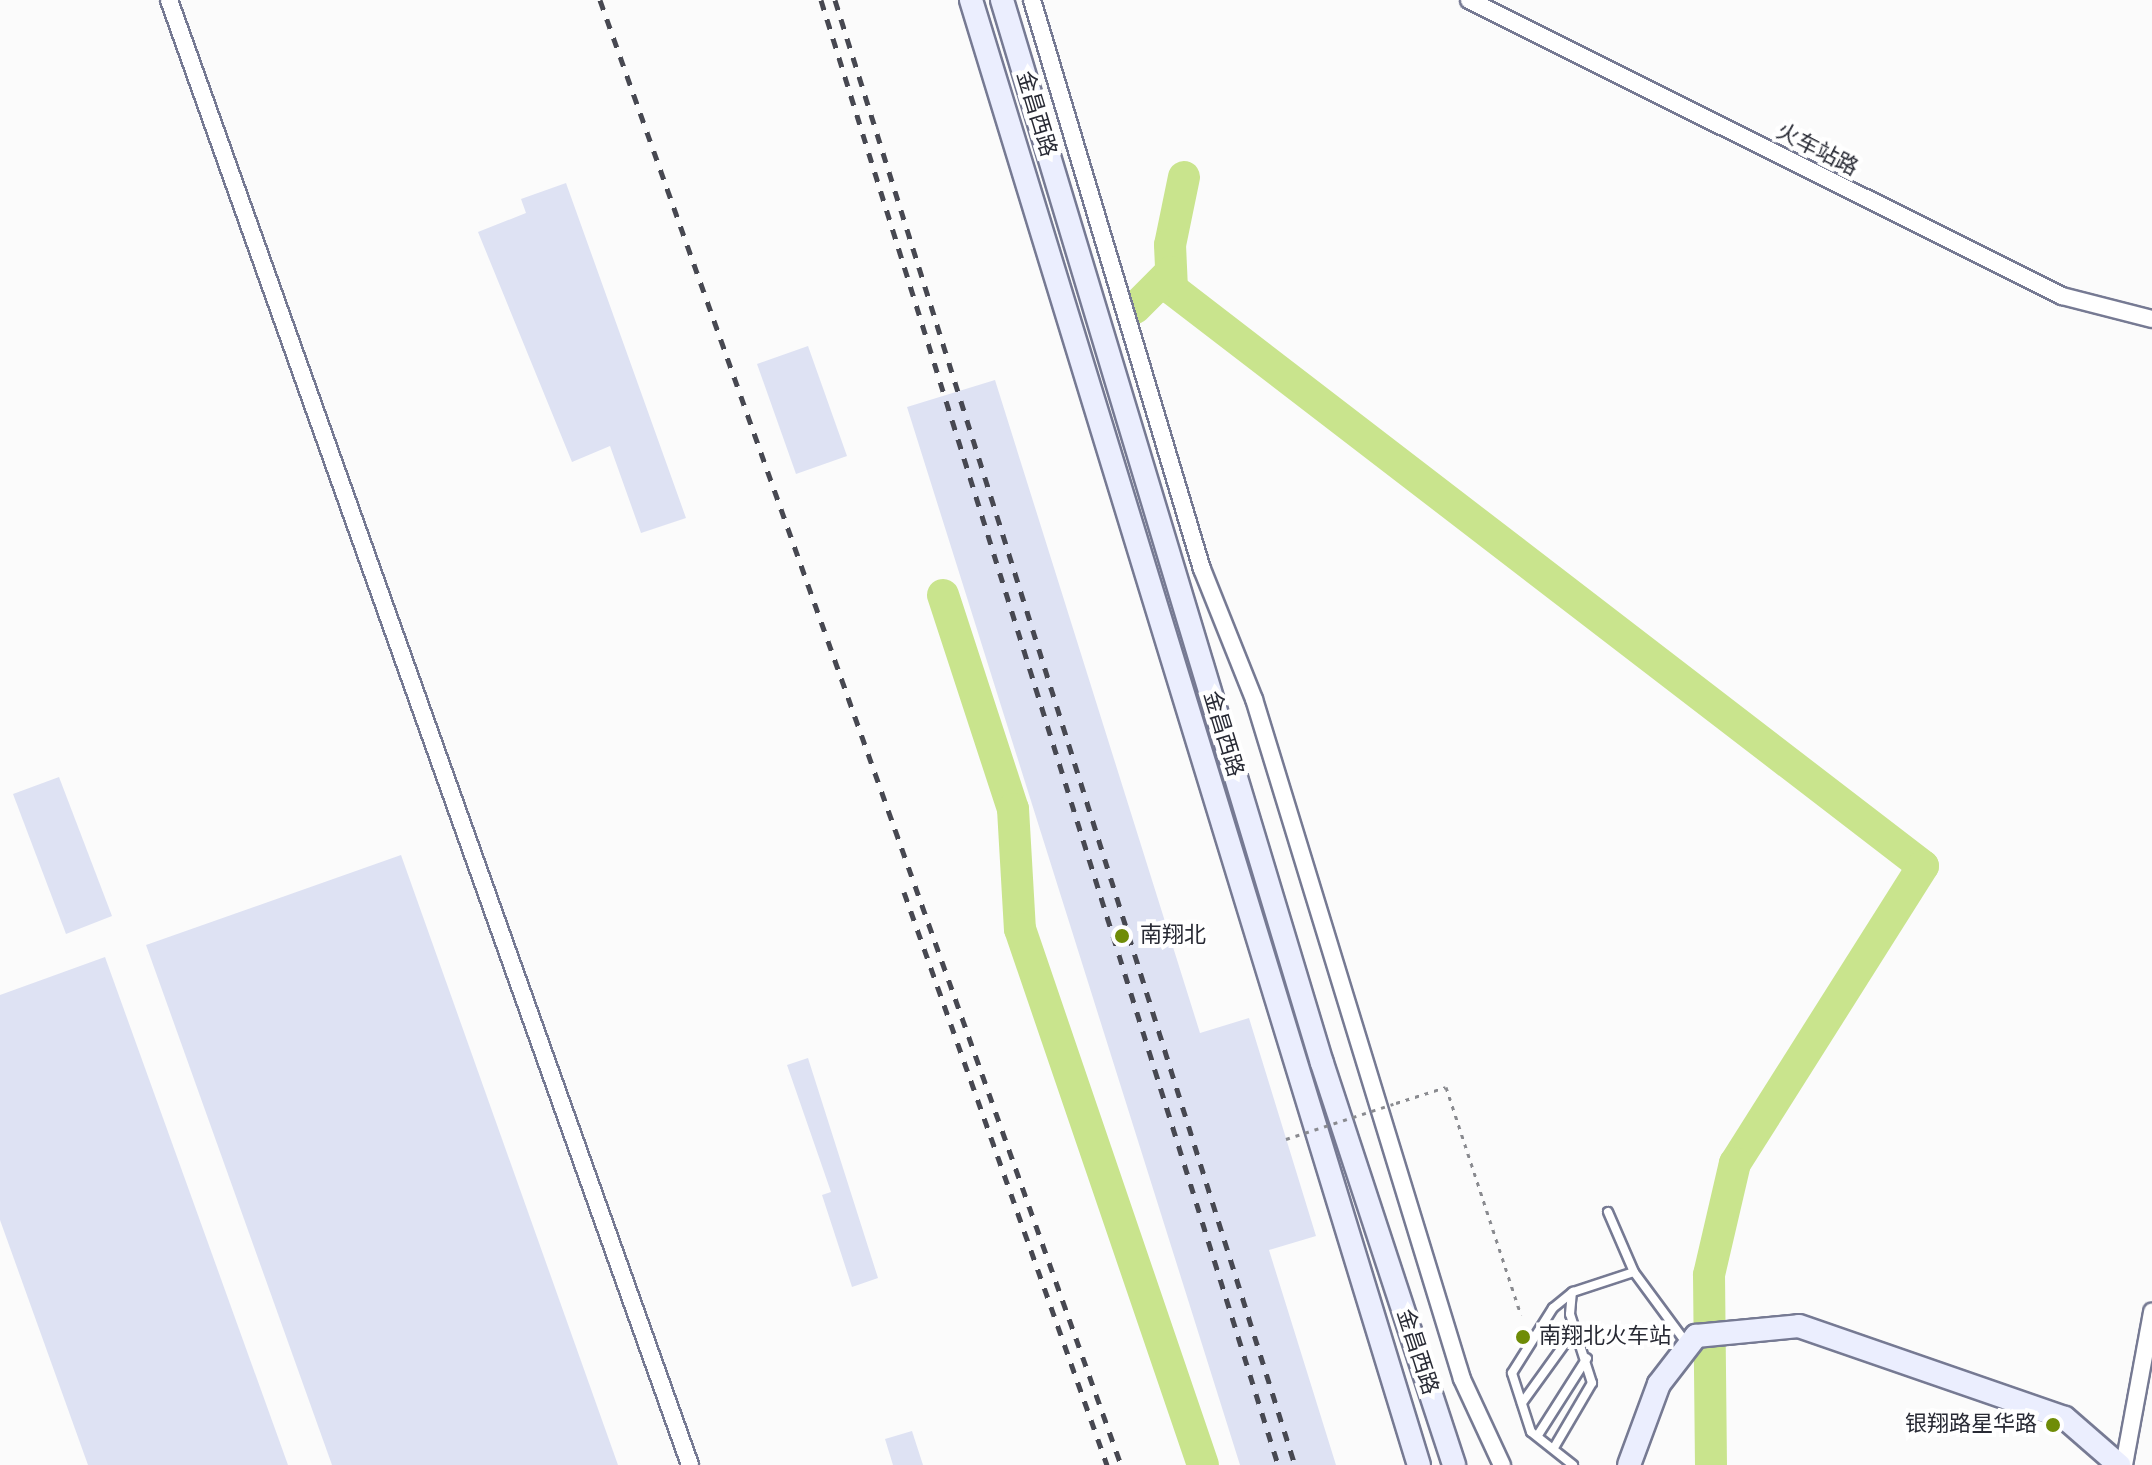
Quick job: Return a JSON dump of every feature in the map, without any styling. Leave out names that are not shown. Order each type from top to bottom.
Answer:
[{"type":"main road","name":"金昌西路","points":[[971,0],[1419,1465]]},
{"type":"main road","name":"金昌西路","points":[[1002,0],[1322,1063],[1454,1465]]},
{"type":"main road","points":[[1629,1465],[1659,1384],[1691,1340],[1740,1327],[1799,1326],[1877,1348],[2065,1418],[2122,1465]]},
{"type":"street","points":[[169,0],[690,1465]]},
{"type":"street","points":[[1032,0],[1202,569],[1254,699],[1462,1379],[1502,1465]]},
{"type":"street","name":"火车站路","points":[[1469,0],[2039,285],[2109,314],[2152,319]]},
{"type":"street","points":[[2122,1465],[2152,1312]]},
{"type":"lane","points":[[1608,1212],[1634,1272],[1691,1340]]},
{"type":"lane","points":[[1573,1465],[1555,1446],[1538,1435],[1512,1373],[1553,1308],[1573,1292],[1634,1272]]},
{"type":"lane","points":[[1555,1446],[1592,1383],[1587,1357],[1576,1328],[1573,1292]]},
{"type":"lane","points":[[1522,1403],[1576,1328]]},
{"type":"lane","points":[[1538,1435],[1587,1357]]},
{"type":"path","points":[[1286,1139],[1446,1087],[1521,1315]]},
{"type":"building","points":[[566,183],[686,518],[641,533],[610,446],[572,462],[478,232],[526,213],[521,199]]},
{"type":"building","points":[[808,346],[847,456],[796,474],[757,364]]},
{"type":"building","name":"南翔北","points":[[995,380],[1200,1033],[1249,1018],[1316,1236],[1269,1250],[1336,1465],[1240,1465],[907,407]]},
{"type":"building","points":[[59,777],[112,916],[66,934],[13,794]]},
{"type":"building","points":[[401,855],[618,1465],[332,1465],[146,945]]},
{"type":"building","points":[[105,957],[288,1465],[88,1465],[0,1220],[0,995]]},
{"type":"building","points":[[808,1058],[878,1278],[852,1287],[822,1195],[831,1192],[787,1065]]},
{"type":"building","points":[[912,1431],[923,1465],[893,1465],[885,1439]]},
{"type":"waterway","points":[[1184,177],[1170,245],[1172,289],[1923,866],[1735,1163],[1709,1275],[1711,1465]]},
{"type":"waterway","points":[[1135,308],[1171,272]]},
{"type":"waterway","points":[[943,595],[1013,809],[1020,929],[1203,1465]]},
{"type":"railway","points":[[600,0],[1121,1465]]},
{"type":"railway","points":[[821,0],[1278,1465]]},
{"type":"railway","points":[[835,0],[1295,1465]]},
{"type":"railway","points":[[904,892],[1107,1465]]},
{"type":"place","name":"南翔北","points":[[1122,936]]},
{"type":"place","name":"南翔北火车站","points":[[1523,1337]]},
{"type":"place","name":"银翔路星华路","points":[[2053,1425]]}]
